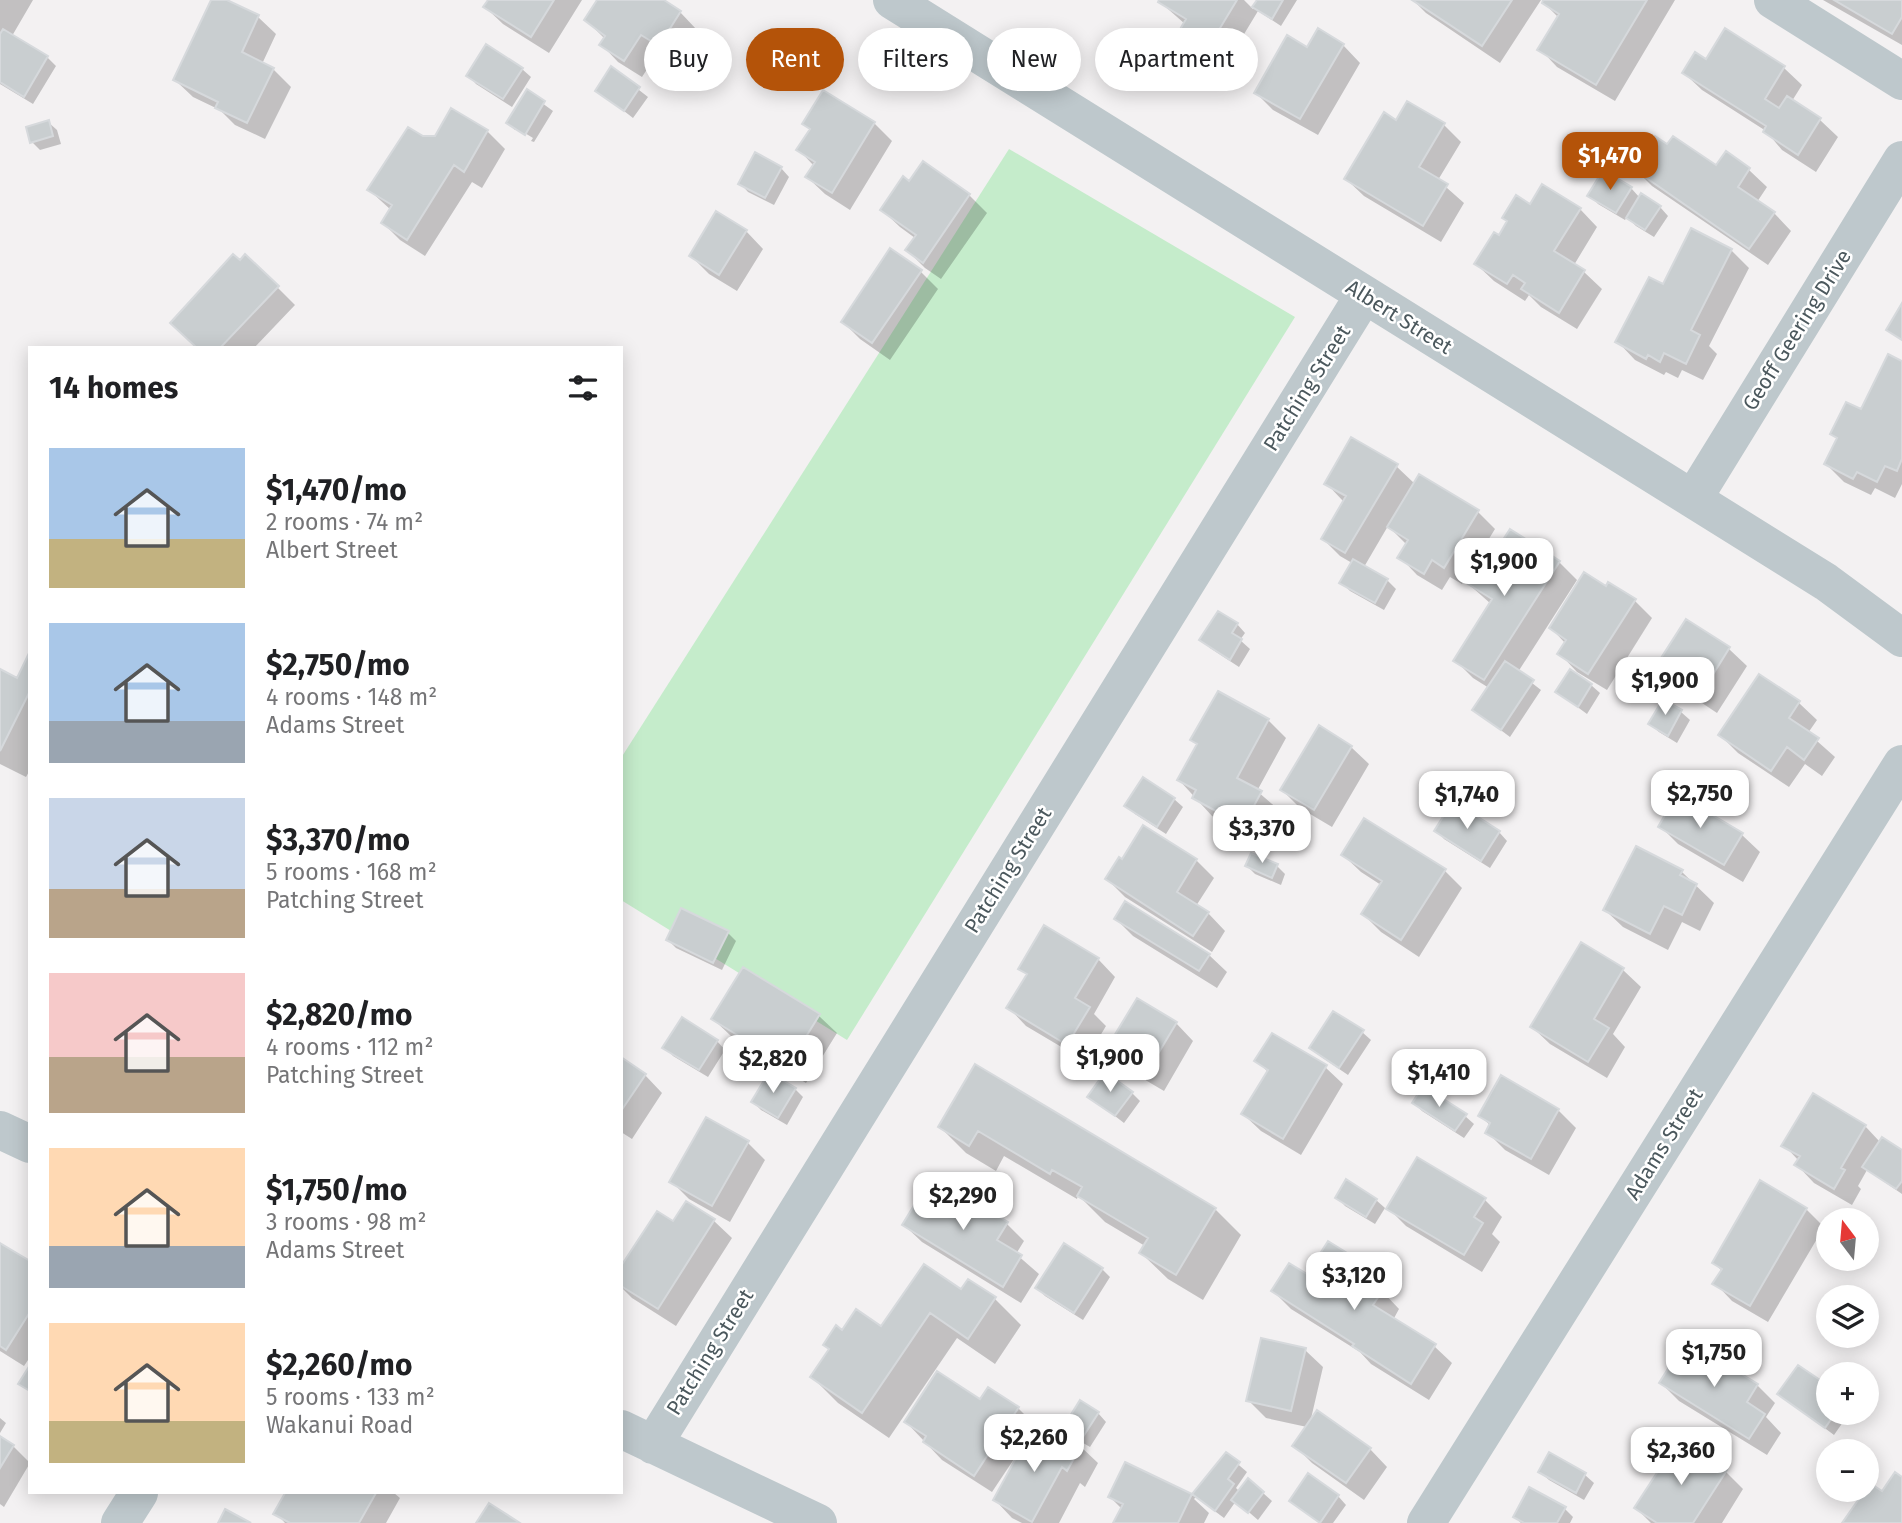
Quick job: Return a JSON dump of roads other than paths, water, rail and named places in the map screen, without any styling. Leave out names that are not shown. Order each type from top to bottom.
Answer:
[{"type":"street","points":[[1773,0],[1902,81]]},
{"type":"street","name":"Albert Street","points":[[900,2],[1826,582],[1902,638]]},
{"type":"street","name":"Geoff Geering Drive","points":[[1693,499],[1902,160]]},
{"type":"street","name":"Patching Street","points":[[637,1437],[1364,295]]},
{"type":"street","name":"Adams Street","points":[[1426,1523],[1902,764]]},
{"type":"street","points":[[0,1130],[28,1143]]},
{"type":"street","points":[[637,1437],[818,1523]]},
{"type":"street","points":[[120,1523],[138,1494]]}]
